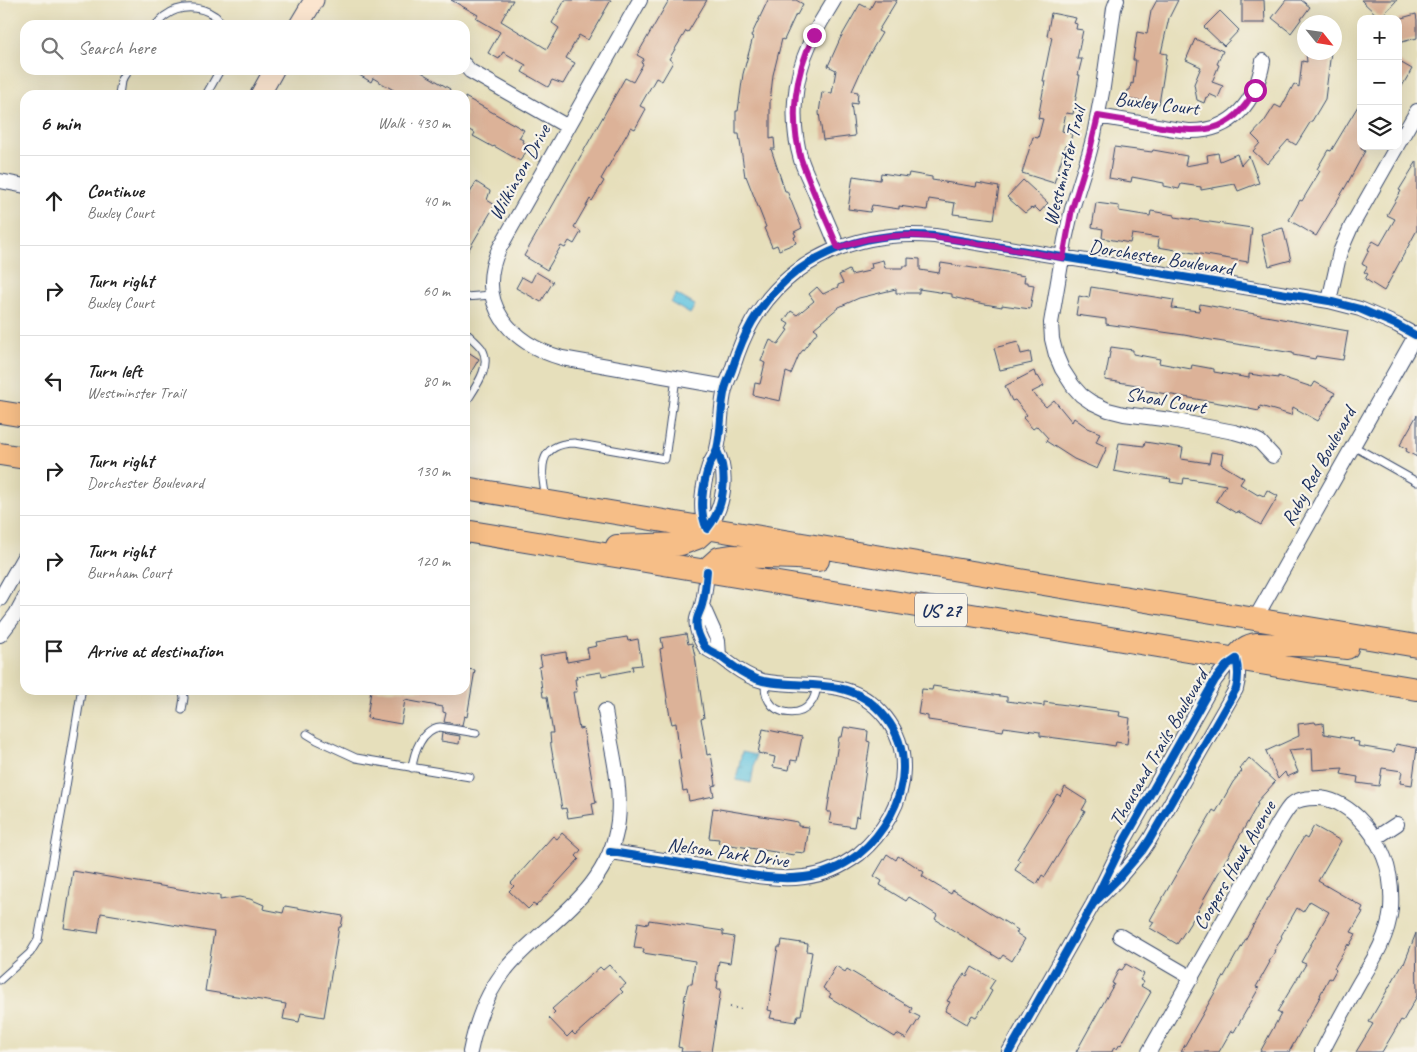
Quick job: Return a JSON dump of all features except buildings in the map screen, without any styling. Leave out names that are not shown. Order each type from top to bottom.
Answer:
[{"type":"highway","points":[[0,412],[20,415]]},
{"type":"highway","points":[[0,454],[20,457]]},
{"type":"highway","name":"US 27","points":[[470,489],[1417,646]]},
{"type":"highway","points":[[574,548],[681,544],[697,538],[707,529]]},
{"type":"highway","name":"US 27","points":[[470,532],[1417,689]]},
{"type":"highway","points":[[707,571],[719,558],[733,556],[809,559],[1000,591],[1021,590],[1037,583]]},
{"type":"highway","points":[[1236,659],[1247,646],[1264,643],[1334,646],[1417,660]]},
{"type":"main road","points":[[302,20],[314,0]]},
{"type":"main road","points":[[263,90],[271,75]]},
{"type":"street","name":"Wilkinson Drive","points":[[640,0],[496,255],[491,275],[492,295],[497,309],[511,329],[524,340],[546,353],[562,358],[726,387]]},
{"type":"street","points":[[834,0],[806,53],[796,90],[795,119],[804,167],[838,248]]},
{"type":"street","name":"Westminster Trail","points":[[1062,369],[1052,339],[1051,323],[1072,209],[1089,154],[1098,116],[1108,44],[1117,0]]},
{"type":"street","name":"Buxley Court","points":[[1098,116],[1183,130],[1216,127],[1232,118],[1245,106],[1259,81],[1263,61]]},
{"type":"street","points":[[470,71],[568,127]]},
{"type":"street","points":[[1402,138],[1417,111]]},
{"type":"street","points":[[1329,301],[1340,252],[1351,227],[1395,150]]},
{"type":"street","points":[[0,182],[20,185]]},
{"type":"street","name":"Dorchester Boulevard","points":[[707,529],[702,516],[702,502],[709,466],[717,451],[722,400],[743,340],[755,317],[784,282],[815,259],[856,242],[878,237],[935,236],[1329,301],[1360,308],[1416,334]]},
{"type":"street","name":"Ruby Red Boulevard","points":[[1255,619],[1416,334]]},
{"type":"street","name":"Shoal Court","points":[[1062,369],[1081,395],[1108,410],[1234,432],[1260,442],[1273,456]]},
{"type":"street","points":[[0,599],[20,564]]},
{"type":"street","name":"Nelson Park Drive","points":[[610,852],[763,876],[792,878],[814,876],[847,863],[860,853],[883,827],[898,799],[903,775],[902,751],[896,732],[890,723],[868,701],[849,691],[838,688],[765,681],[743,673],[706,648],[696,626],[696,620],[702,605],[707,571]]},
{"type":"street","points":[[0,635],[20,607]]},
{"type":"street","name":"Thousand Trails Boulevard","points":[[1009,1052],[1093,904],[1125,839],[1218,674],[1236,659],[1238,679],[1236,690],[1158,827],[1142,851],[1114,884],[1093,904]]},
{"type":"street","points":[[471,1046],[477,1022],[492,990],[505,970],[522,951],[579,900],[596,879],[610,852],[618,821],[618,798],[605,711]]},
{"type":"street","name":"Thousand Trails Boulevard","points":[[1176,748],[1196,759]]},
{"type":"street","name":"Coopers Hawk Avenue","points":[[1149,1052],[1278,824],[1291,805],[1309,798],[1320,798],[1335,802],[1355,815],[1374,839],[1384,856],[1390,882],[1391,905],[1387,927],[1376,954],[1322,1052]]},
{"type":"street","points":[[1374,839],[1398,824]]},
{"type":"street","points":[[1120,936],[1192,978]]},
{"type":"lane","points":[[160,20],[165,15],[178,9],[191,7],[205,11],[215,16],[218,20]]},
{"type":"lane","points":[[120,90],[125,75]]},
{"type":"lane","points":[[209,90],[217,75]]},
{"type":"lane","points":[[470,296],[492,295]]},
{"type":"lane","points":[[470,337],[483,350],[485,363],[483,372],[470,395]]},
{"type":"lane","points":[[547,502],[542,471],[544,459],[551,450],[562,443],[574,443],[665,459],[676,378]]},
{"type":"lane","points":[[1353,446],[1417,482]]},
{"type":"lane","points":[[765,681],[769,702],[778,709],[788,712],[798,712],[811,704],[816,686]]},
{"type":"lane","points":[[0,980],[30,953],[38,940],[63,808],[81,695]]},
{"type":"lane","points":[[182,710],[184,695]]},
{"type":"lane","points":[[412,768],[413,758],[420,743],[430,730],[435,727],[476,733]]},
{"type":"lane","points":[[307,734],[356,758],[470,777]]},
{"type":"path","points":[[730,1007],[742,1009]]},
{"type":"water","points":[[676,294],[695,305],[690,314],[671,303]]},
{"type":"water","points":[[742,752],[756,755],[751,783],[736,780]]},
{"type":"cycle path","points":[[717,451],[723,470],[723,491],[713,521],[707,529],[704,522],[702,498],[709,466],[717,449],[723,396],[741,344],[752,322],[768,299],[787,280],[808,264],[830,252],[855,243],[881,237],[907,235],[935,236],[1329,301],[1360,309],[1415,335]]},
{"type":"cycle path","points":[[610,852],[761,876],[783,878],[811,876],[840,866],[859,854],[876,837],[895,805],[902,781],[902,755],[899,741],[893,729],[886,717],[876,707],[852,692],[838,688],[772,683],[757,679],[741,671],[705,647],[698,633],[697,617],[702,607],[707,571]]},
{"type":"cycle path","points":[[1009,1052],[1093,904],[1125,839],[1215,680],[1226,666],[1236,659],[1238,667],[1236,689],[1150,839],[1117,880],[1093,904]]},
{"type":"route","points":[[814,35],[806,53],[796,90],[796,136],[804,167],[838,248],[889,235],[935,236],[1063,258],[1072,209],[1089,154],[1098,116],[1191,131],[1208,129],[1224,123],[1239,113],[1255,90]]}]
